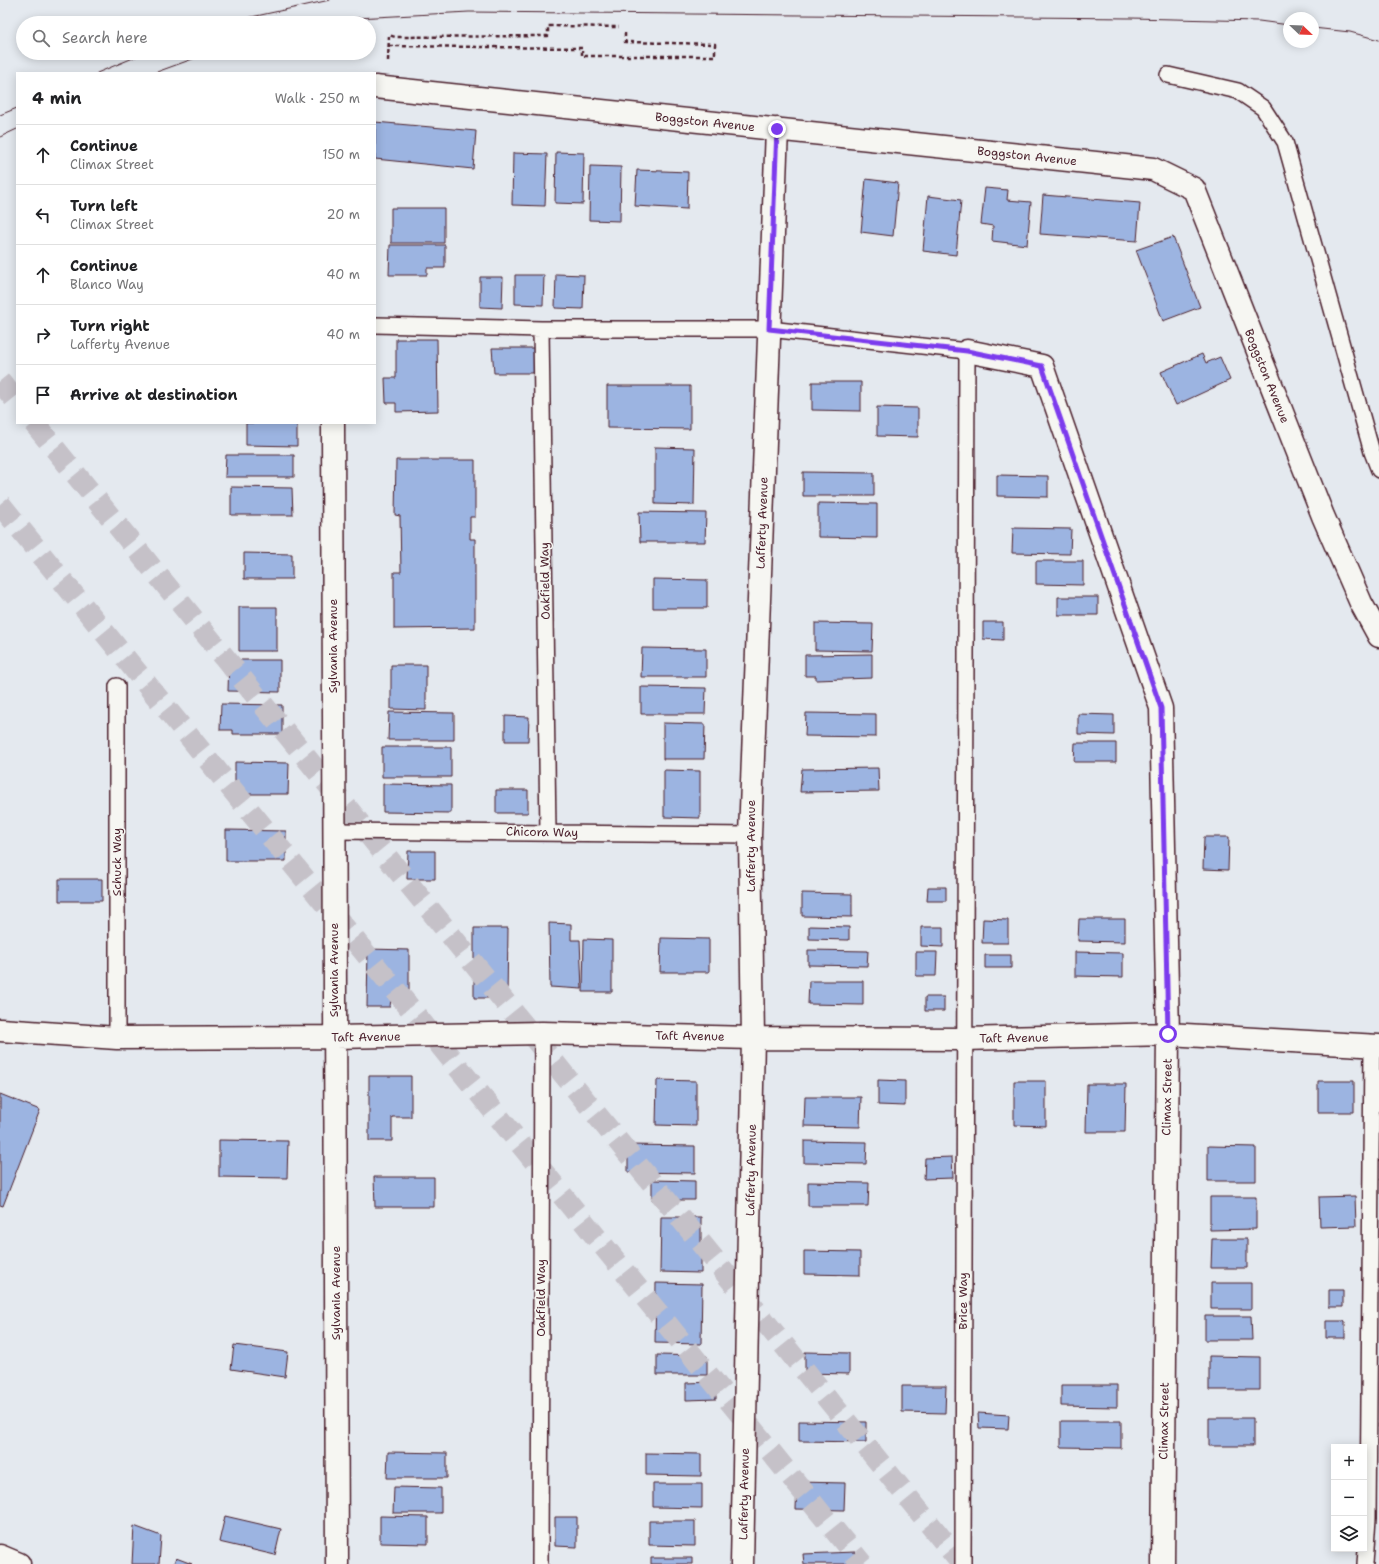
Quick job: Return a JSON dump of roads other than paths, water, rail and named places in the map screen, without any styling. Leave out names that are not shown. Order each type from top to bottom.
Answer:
[{"type":"street","name":"Boggston Avenue","points":[[376,87],[1153,169],[1194,189],[1323,516],[1361,603],[1379,636]]},
{"type":"street","name":"Lafferty Avenue","points":[[742,1564],[754,1038],[750,835],[777,129]]},
{"type":"street","name":"Climax Street","points":[[967,351],[1042,366],[1161,708],[1168,1034],[1163,1564]]},
{"type":"street","name":"Sylvania Avenue","points":[[333,424],[337,1564]]},
{"type":"street","name":"Taft Avenue","points":[[0,1030],[117,1038],[335,1037],[542,1033],[754,1038],[964,1039],[1168,1034],[1376,1046]]},
{"type":"street","points":[[0,1556],[19,1564]]},
{"type":"lane","points":[[1168,75],[1238,91],[1263,108],[1285,142],[1370,445],[1379,470]]},
{"type":"lane","points":[[376,325],[541,329],[769,329],[967,351]]},
{"type":"lane","name":"Oakfield Way","points":[[541,329],[548,832]]},
{"type":"lane","name":"Brice Way","points":[[963,1564],[967,351]]},
{"type":"lane","name":"Schuck Way","points":[[117,686],[117,1038]]},
{"type":"lane","name":"Chicora Way","points":[[334,831],[750,835]]},
{"type":"lane","name":"Oakfield Way","points":[[540,1564],[542,1033]]},
{"type":"lane","points":[[1365,1564],[1368,1518],[1376,1046]]},
{"type":"tunnel","points":[[0,381],[16,401]]},
{"type":"tunnel","points":[[35,424],[962,1564]]},
{"type":"tunnel","points":[[0,504],[862,1564]]},
{"type":"tram line","points":[[256,16],[330,0]]},
{"type":"tram line","points":[[376,17],[469,12],[1131,18],[1259,21],[1283,24]]},
{"type":"tram line","points":[[1319,29],[1350,32],[1379,40]]},
{"type":"tram line","points":[[99,72],[128,60]]},
{"type":"tram line","points":[[157,72],[190,60]]},
{"type":"tram line","points":[[0,115],[16,108]]},
{"type":"tram line","points":[[0,137],[16,129]]}]
